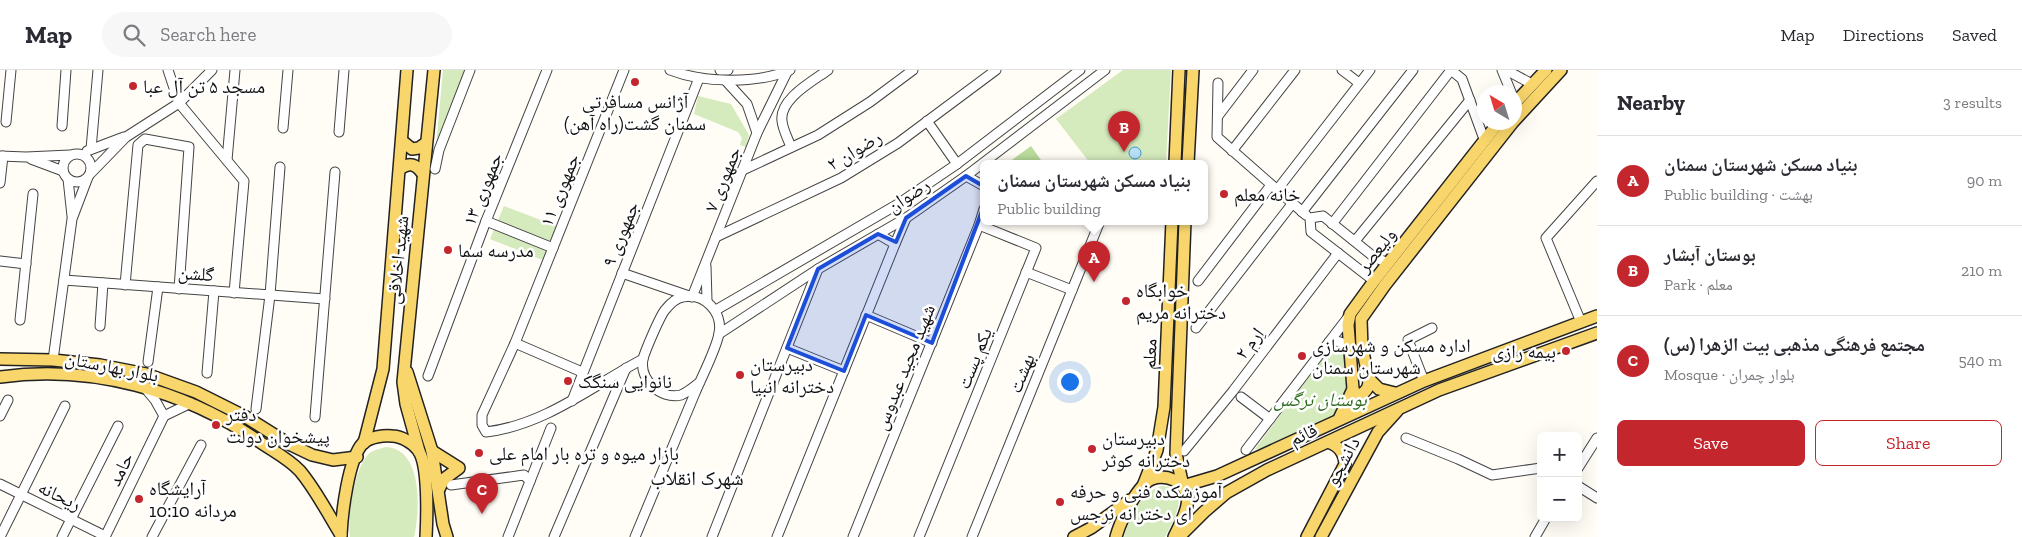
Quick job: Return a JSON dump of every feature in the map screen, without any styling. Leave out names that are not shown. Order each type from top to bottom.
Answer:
[{"type":"main road","name":"شهید اخلاقی","points":[[341,536],[345,494],[351,471],[364,442],[383,369],[407,70]]},
{"type":"main road","name":"شهید اخلاقی","points":[[426,537],[428,501],[419,451],[406,404],[403,382],[434,70]]},
{"type":"main road","points":[[1175,160],[1179,70]]},
{"type":"main road","points":[[1188,160],[1193,70]]},
{"type":"main road","name":"ولیعصر","points":[[1537,88],[1546,70]]},
{"type":"main road","name":"ولیعصر","points":[[1522,101],[1561,70]]},
{"type":"main road","name":"ولیعصر","points":[[1350,314],[1492,130]]},
{"type":"main road","name":"ولیعصر","points":[[1369,379],[1362,348],[1360,328],[1361,319],[1366,309],[1508,130]]},
{"type":"main road","points":[[402,141],[412,149],[419,148],[426,143]]},
{"type":"main road","points":[[400,169],[407,164],[413,164],[423,174]]},
{"type":"main road","name":"معلم","points":[[1116,537],[1123,518],[1139,491],[1157,450],[1164,407],[1172,225]]},
{"type":"main road","name":"معلم","points":[[1174,537],[1187,507],[1188,498],[1183,486],[1176,454],[1186,225]]},
{"type":"main road","points":[[1350,314],[1348,325],[1349,345],[1355,394],[1360,395],[1364,393],[1368,388],[1369,379]]},
{"type":"main road","name":"قائم","points":[[1183,486],[1217,476],[1424,381],[1597,316]]},
{"type":"main road","name":"قائم","points":[[1179,537],[1204,512],[1226,494],[1267,470],[1439,390],[1597,332]]},
{"type":"main road","name":"بلوار بهارستان","points":[[0,359],[53,360],[100,365],[146,374],[196,392],[246,417],[288,444],[312,456],[333,460],[357,456]]},
{"type":"main road","points":[[404,364],[432,451],[443,524],[447,537]]},
{"type":"main road","name":"بلوار بهارستان","points":[[0,377],[53,373],[98,378],[143,386],[191,403],[242,430],[299,470],[341,536]]},
{"type":"main road","points":[[1369,379],[1379,389],[1395,393]]},
{"type":"main road","points":[[1339,419],[1353,389]]},
{"type":"main road","name":"دانشجو","points":[[1321,537],[1378,432],[1401,407]]},
{"type":"main road","points":[[364,442],[383,435],[396,436],[409,442],[419,451]]},
{"type":"main road","name":"دانشجو","points":[[1307,537],[1345,464],[1341,449],[1335,444],[1328,442]]},
{"type":"main road","points":[[432,451],[459,468],[444,479],[439,489]]},
{"type":"main road","points":[[1217,476],[1216,485],[1218,489],[1226,494]]},
{"type":"main road","points":[[1074,537],[1091,528],[1152,479],[1160,477],[1176,481],[1183,486]]},
{"type":"main road","points":[[427,523],[434,537]]},
{"type":"street","points":[[6,122],[11,70]]},
{"type":"street","points":[[62,126],[66,70]]},
{"type":"street","points":[[91,149],[98,70]]},
{"type":"street","points":[[168,70],[179,103],[244,181],[234,292]]},
{"type":"street","points":[[26,157],[66,175],[76,182],[85,180],[126,137],[179,103],[212,70]]},
{"type":"street","points":[[227,160],[235,70]]},
{"type":"street","points":[[283,128],[288,70]]},
{"type":"street","points":[[339,132],[344,70]]},
{"type":"street","points":[[435,169],[438,150],[470,70]]},
{"type":"street","name":"جمهوری ۱۳","points":[[428,376],[486,221],[546,70]]},
{"type":"street","name":"جمهوری ۱۱","points":[[572,401],[537,418],[500,430],[486,432],[482,425],[482,414],[515,343],[624,70]]},
{"type":"street","points":[[670,70],[699,78],[726,81],[789,71]]},
{"type":"street","points":[[720,70],[728,70]]},
{"type":"street","points":[[791,147],[781,119],[787,102],[828,70]]},
{"type":"street","points":[[743,170],[818,135],[870,102],[913,70]]},
{"type":"street","name":"رضوان ۲","points":[[716,237],[842,178],[898,143],[996,70]]},
{"type":"street","name":"رضوان","points":[[716,310],[898,204],[957,164],[1080,70]]},
{"type":"street","name":"رضوان","points":[[987,160],[1105,70]]},
{"type":"street","points":[[1218,116],[1252,70]]},
{"type":"street","points":[[1232,151],[1294,70]]},
{"type":"street","points":[[1342,70],[1360,83]]},
{"type":"street","points":[[1198,281],[1370,70]]},
{"type":"street","points":[[1302,212],[1413,70]]},
{"type":"street","points":[[1332,224],[1451,70],[1462,79],[1484,140]]},
{"type":"street","points":[[1504,70],[1537,88]]},
{"type":"street","points":[[1504,70],[1509,85]]},
{"type":"street","name":"جمهوری ۷","points":[[692,297],[757,133],[789,71]]},
{"type":"street","name":"جمهوری ۹","points":[[572,401],[699,78]]},
{"type":"street","points":[[726,81],[747,104],[757,133]]},
{"type":"street","points":[[1218,83],[1217,137],[1310,218],[1323,216],[1374,256],[1388,263]]},
{"type":"street","points":[[1355,241],[1470,100]]},
{"type":"street","points":[[927,121],[957,164]]},
{"type":"street","points":[[0,183],[1,156],[26,157],[74,154],[126,137]]},
{"type":"street","points":[[125,285],[138,145],[145,139],[189,147],[180,289]]},
{"type":"street","points":[[53,360],[72,219],[89,175],[91,164],[90,160],[74,154]]},
{"type":"street","points":[[72,219],[64,162],[74,154]]},
{"type":"street","name":"رضوان","points":[[720,334],[818,269],[906,218],[980,165]]},
{"type":"street","points":[[256,409],[270,295],[280,168]]},
{"type":"street","points":[[315,417],[336,172]]},
{"type":"street","points":[[966,176],[980,184]]},
{"type":"street","points":[[1581,322],[1546,238],[1597,181]]},
{"type":"street","points":[[20,320],[33,194]]},
{"type":"street","points":[[1196,328],[1292,204]]},
{"type":"street","points":[[776,537],[906,218]]},
{"type":"street","points":[[1310,218],[1311,232],[1374,281]]},
{"type":"street","points":[[486,221],[553,248]]},
{"type":"street","name":"شهید مجید عبدوس","points":[[853,537],[980,222]]},
{"type":"street","name":"یکم پست","points":[[919,537],[1036,248],[979,225]]},
{"type":"street","name":"بهشت","points":[[972,537],[1098,225]]},
{"type":"street","points":[[878,234],[895,244]]},
{"type":"street","name":"اِرم ۲","points":[[1184,451],[1233,391],[1338,254]]},
{"type":"street","points":[[0,262],[26,264]]},
{"type":"street","points":[[706,264],[707,301]]},
{"type":"street","points":[[712,537],[818,269]]},
{"type":"street","points":[[1026,272],[1072,290]]},
{"type":"street","points":[[622,273],[707,301],[716,310],[720,322],[720,334],[635,537]]},
{"type":"street","name":"گلشن","points":[[64,280],[325,299]]},
{"type":"street","points":[[100,326],[103,283]]},
{"type":"street","points":[[148,362],[158,287]]},
{"type":"street","points":[[208,373],[214,291]]},
{"type":"street","points":[[692,297],[683,297],[663,311],[643,359],[644,371],[648,382],[657,390],[668,395],[680,395],[691,390],[700,382]]},
{"type":"street","points":[[1246,450],[1350,314]]},
{"type":"street","points":[[866,316],[932,343]]},
{"type":"street","points":[[1424,381],[1408,340],[1432,328]]},
{"type":"street","points":[[1329,342],[1337,341],[1349,345]]},
{"type":"street","points":[[515,343],[582,372]]},
{"type":"street","points":[[787,348],[844,371]]},
{"type":"street","points":[[572,401],[643,359]]},
{"type":"street","points":[[554,537],[626,368]]},
{"type":"street","points":[[143,386],[155,400],[164,416],[191,403]]},
{"type":"street","points":[[1241,397],[1270,419]]},
{"type":"street","points":[[0,416],[8,400]]},
{"type":"street","points":[[0,537],[65,406]]},
{"type":"street","name":"حامد","points":[[105,536],[164,416]]},
{"type":"street","points":[[62,537],[118,426]]},
{"type":"street","points":[[511,536],[551,428]]},
{"type":"street","points":[[1406,438],[1492,475],[1537,469]]},
{"type":"street","points":[[1582,462],[1597,438]]},
{"type":"street","points":[[152,537],[201,445]]},
{"type":"street","points":[[451,485],[524,475],[530,481]]},
{"type":"street","name":"ریحانه","points":[[0,484],[105,536]]},
{"type":"street","points":[[1582,489],[1597,498]]},
{"type":"street","points":[[1535,537],[1544,522]]},
{"type":"highlighted area","points":[[966,176],[990,190],[932,343],[866,315],[844,371],[787,348],[818,269],[878,234],[896,242],[906,218]]},
{"type":"green space","points":[[443,70],[468,70],[436,147]]},
{"type":"green space","points":[[1123,70],[1171,70],[1166,160],[1088,160],[1056,119]]},
{"type":"green space","points":[[698,96],[731,104],[749,135],[746,147],[740,145],[742,138],[738,132],[694,114]]},
{"type":"green space","points":[[1031,146],[1041,160],[1012,160]]},
{"type":"green space","points":[[504,206],[559,227],[545,261],[490,239]]},
{"type":"green space","name":"بوستان نرگس","points":[[1328,351],[1346,353],[1347,398],[1337,416],[1273,448],[1255,449]]},
{"type":"green space","points":[[386,447],[398,450],[407,458],[413,470],[418,498],[414,537],[350,537],[351,505],[360,468],[365,458],[371,452]]},
{"type":"green space","points":[[1162,486],[1171,488],[1177,493],[1179,499],[1176,514],[1165,537],[1124,537],[1132,514],[1142,500],[1154,489]]},
{"type":"water","points":[[1133,147],[1137,147],[1141,153],[1137,159],[1133,159],[1129,155],[1129,151]]},
{"type":"place","name":"آژانس مسافرتی سمنان گشت(راه آهن)","points":[[635,82]]},
{"type":"place","name":"مسجد ۵ تن آل عبا","points":[[133,86]]},
{"type":"place","name":"بوستان آبشار","points":[[1124,152]]},
{"type":"place","name":"خانه معلم","points":[[1224,194]]},
{"type":"place","name":"مدرسه سما","points":[[448,250]]},
{"type":"place","name":"بنیاد مسکن شهرستان سمنان","points":[[1094,282]]},
{"type":"place","name":"خوابگاه دخترانه مریم","points":[[1126,301]]},
{"type":"place","name":"بیمه رازی","points":[[1566,351]]},
{"type":"place","name":"اداره مسکن و شهرسازی شهرستان سمنان","points":[[1302,356]]},
{"type":"place","name":"دبیرستان دخترانه انبیا","points":[[740,375]]},
{"type":"place","name":"نانوایی سنگک","points":[[568,381]]},
{"type":"place","name":"دفتر پیشخوان دولت","points":[[216,425]]},
{"type":"place","name":"دبیرستان دخترانه کوثر","points":[[1092,449]]},
{"type":"place","name":"بازار میوه و تره بار امام علی","points":[[479,453]]},
{"type":"place","name":"آرایشگاه مردانه 10:10","points":[[139,499]]},
{"type":"place","name":"آموزشکده فنی و حرفه ای دخترانه نرجس","points":[[1060,502]]},
{"type":"place","name":"مجتمع فرهنگی مذهبی بیت الزهرا (س)","points":[[482,514]]},
{"type":"district","name":"شهرک انقلاب","points":[[697,478]]}]
